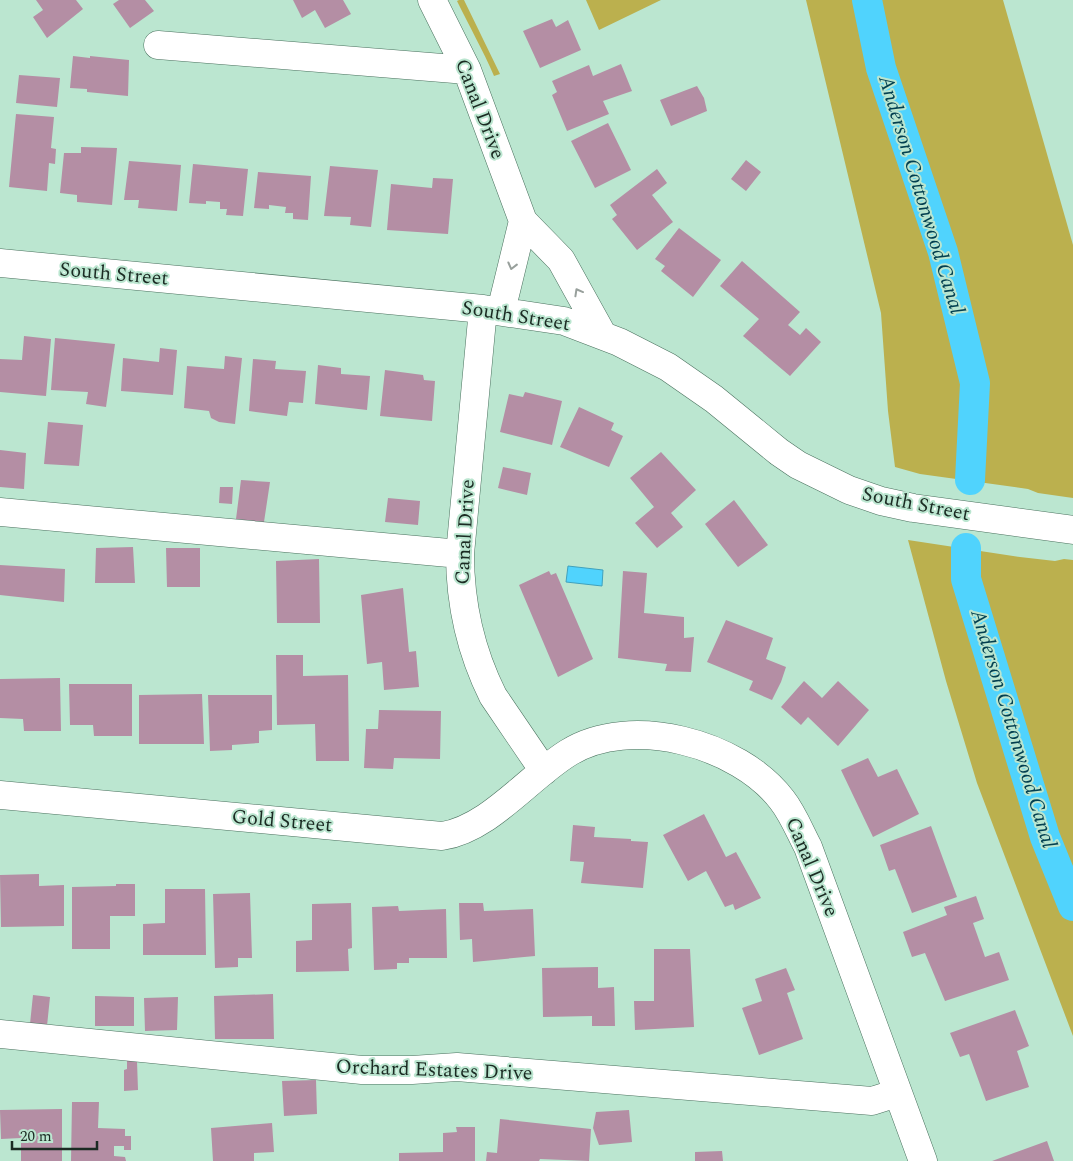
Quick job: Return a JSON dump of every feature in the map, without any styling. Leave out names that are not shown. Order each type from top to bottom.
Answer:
[{"type":"street","name":"Canal Drive","points":[[432,0],[467,70],[523,221],[561,260],[602,334]]},
{"type":"street","points":[[158,45],[467,70]]},
{"type":"street","name":"Canal Drive","points":[[523,221],[492,310],[460,554],[460,581],[464,607],[470,636],[482,673],[493,696],[544,771],[565,755],[586,744],[632,736],[657,737],[691,743],[714,750],[740,764],[767,784],[783,801],[808,847],[923,1161]]},
{"type":"street","name":"South Street","points":[[0,264],[492,310],[564,321],[602,334],[668,367],[714,399],[773,448],[798,466],[849,490],[881,501],[913,508],[1073,530]]},
{"type":"street","points":[[0,512],[460,554]]},
{"type":"street","name":"Gold Street","points":[[0,795],[442,836],[456,834],[477,823],[544,771]]},
{"type":"street","name":"Orchard Estates Drive","points":[[0,1034],[362,1070],[412,1070],[457,1067],[872,1101],[898,1094]]},
{"type":"shaded area","points":[[464,0],[500,74],[494,76],[457,1]]},
{"type":"shaded area","points":[[586,0],[661,0],[599,30]]},
{"type":"shaded area","points":[[806,0],[1003,0],[1073,245],[1073,498],[1038,493],[1028,489],[920,474],[895,467],[888,411],[881,313]]},
{"type":"shaded area","points":[[908,540],[1020,557],[1055,561],[1073,560],[1073,1036],[977,783],[946,681]]},
{"type":"water","points":[[568,566],[603,570],[602,586],[566,582]]},
{"type":"building","points":[[36,0],[76,0],[83,9],[47,38],[33,17],[43,10]]},
{"type":"building","points":[[119,0],[145,0],[154,11],[130,28],[113,4]]},
{"type":"building","points":[[293,0],[343,0],[351,14],[325,28],[315,10],[302,18]]},
{"type":"building","points":[[552,19],[556,27],[568,20],[581,50],[540,68],[523,31]]},
{"type":"building","points":[[73,56],[129,60],[128,96],[87,92],[87,89],[70,88]]},
{"type":"building","points":[[621,64],[632,91],[603,101],[609,114],[567,131],[552,95],[557,92],[552,81],[589,65],[593,76]]},
{"type":"building","points":[[19,75],[60,78],[57,107],[16,103]]},
{"type":"building","points":[[697,86],[704,98],[707,111],[671,126],[660,100]]},
{"type":"building","points":[[16,114],[54,117],[51,148],[56,149],[55,164],[49,163],[47,191],[9,187]]},
{"type":"building","points":[[608,123],[631,170],[595,188],[571,141]]},
{"type":"building","points":[[81,147],[117,148],[112,205],[77,202],[77,195],[60,193],[64,153],[81,153]]},
{"type":"building","points":[[746,160],[761,172],[746,191],[731,179]]},
{"type":"building","points":[[129,161],[181,165],[177,211],[138,208],[139,200],[124,200]]},
{"type":"building","points":[[193,164],[248,169],[243,216],[226,215],[227,209],[220,209],[220,202],[206,201],[206,204],[189,203]]},
{"type":"building","points":[[330,166],[378,170],[371,227],[350,225],[351,217],[324,216]]},
{"type":"building","points":[[657,169],[667,183],[652,195],[673,222],[637,250],[612,219],[617,215],[610,205]]},
{"type":"building","points":[[258,172],[311,176],[308,220],[293,219],[293,213],[285,213],[286,207],[269,205],[269,209],[254,208]]},
{"type":"building","points":[[433,178],[453,179],[448,234],[387,230],[391,184],[432,188]]},
{"type":"building","points":[[679,228],[721,260],[693,297],[661,271],[665,266],[655,259]]},
{"type":"building","points":[[742,261],[800,312],[788,325],[800,335],[806,328],[821,342],[790,376],[743,336],[759,319],[720,286]]},
{"type":"building","points":[[24,336],[51,339],[46,396],[0,392],[0,359],[22,360]]},
{"type":"building","points":[[55,338],[115,344],[106,407],[86,404],[88,392],[51,390]]},
{"type":"building","points":[[160,348],[177,350],[173,395],[121,391],[123,358],[159,362]]},
{"type":"building","points":[[225,356],[242,358],[235,424],[219,422],[211,418],[209,411],[184,408],[187,366],[224,369]]},
{"type":"building","points":[[253,359],[276,361],[275,369],[306,371],[303,403],[289,402],[287,416],[249,411]]},
{"type":"building","points":[[318,365],[341,368],[341,374],[370,376],[367,410],[315,404]]},
{"type":"building","points":[[385,370],[423,375],[424,380],[435,381],[432,421],[380,416]]},
{"type":"building","points":[[525,392],[562,401],[552,445],[500,432],[509,394],[523,397]]},
{"type":"building","points":[[579,407],[614,423],[611,430],[623,436],[609,467],[560,447]]},
{"type":"building","points":[[48,422],[83,425],[79,466],[44,464]]},
{"type":"building","points":[[0,450],[26,453],[24,489],[0,487]]},
{"type":"building","points":[[661,452],[696,490],[671,513],[683,527],[657,548],[635,523],[654,507],[630,478]]},
{"type":"building","points":[[503,467],[531,473],[527,495],[498,488]]},
{"type":"building","points":[[241,480],[270,482],[264,522],[236,519]]},
{"type":"building","points":[[220,487],[233,487],[232,504],[219,503]]},
{"type":"building","points":[[388,498],[420,501],[418,525],[385,522]]},
{"type":"building","points":[[734,500],[768,545],[738,567],[705,524]]},
{"type":"building","points":[[133,547],[135,583],[95,583],[96,548]]},
{"type":"building","points":[[166,548],[200,548],[200,587],[167,587]]},
{"type":"building","points":[[319,559],[320,623],[277,623],[276,561]]},
{"type":"building","points":[[0,565],[65,569],[64,602],[0,595]]},
{"type":"building","points":[[549,571],[551,575],[556,573],[593,659],[558,677],[519,585]]},
{"type":"building","points":[[623,571],[647,573],[644,613],[684,617],[684,638],[694,637],[691,672],[665,671],[667,664],[618,658]]},
{"type":"building","points":[[403,588],[409,652],[416,651],[419,687],[384,690],[382,662],[367,664],[361,595]]},
{"type":"building","points":[[726,620],[773,638],[766,659],[786,667],[772,700],[749,690],[753,681],[707,662]]},
{"type":"building","points":[[276,655],[303,655],[303,676],[348,675],[349,761],[316,761],[315,724],[277,725]]},
{"type":"building","points":[[60,678],[61,731],[24,731],[23,719],[0,718],[0,679]]},
{"type":"building","points":[[804,681],[822,698],[838,681],[869,710],[838,746],[808,717],[801,725],[781,707]]},
{"type":"building","points":[[69,684],[132,684],[132,736],[94,736],[93,725],[70,725]]},
{"type":"building","points":[[202,694],[204,744],[139,744],[139,695]]},
{"type":"building","points":[[208,695],[272,695],[272,730],[259,731],[259,743],[232,745],[232,750],[210,751]]},
{"type":"building","points":[[379,710],[441,711],[440,759],[394,758],[393,769],[364,768],[366,729],[378,729]]},
{"type":"building","points":[[868,758],[878,777],[897,769],[919,814],[873,837],[841,770]]},
{"type":"building","points":[[704,814],[726,857],[736,852],[761,898],[735,910],[733,904],[725,907],[706,871],[688,881],[663,835]]},
{"type":"building","points":[[573,825],[595,827],[594,837],[648,842],[643,888],[581,883],[584,862],[570,861]]},
{"type":"building","points":[[931,826],[957,897],[912,913],[895,869],[889,871],[880,845]]},
{"type":"building","points":[[39,874],[39,886],[64,885],[64,926],[1,927],[0,875]]},
{"type":"building","points":[[116,884],[135,884],[135,916],[110,916],[110,949],[72,949],[72,887],[116,886]]},
{"type":"building","points":[[165,889],[205,889],[206,955],[143,955],[143,924],[165,923]]},
{"type":"building","points":[[250,893],[252,958],[238,958],[238,967],[215,968],[213,894]]},
{"type":"building","points":[[976,896],[984,919],[973,923],[985,957],[999,952],[1009,980],[945,1001],[925,953],[912,957],[903,932],[947,915],[944,907]]},
{"type":"building","points":[[351,903],[352,948],[348,949],[349,971],[296,972],[296,941],[312,940],[312,904]]},
{"type":"building","points":[[459,903],[483,903],[484,911],[533,909],[535,956],[473,962],[472,939],[460,940]]},
{"type":"building","points":[[398,906],[399,911],[446,909],[447,958],[409,958],[409,963],[397,963],[397,969],[374,970],[372,907]]},
{"type":"building","points":[[654,949],[690,949],[694,1027],[635,1030],[634,1001],[654,1001]]},
{"type":"building","points":[[598,967],[598,988],[614,987],[615,1026],[592,1026],[592,1016],[543,1017],[542,968]]},
{"type":"building","points":[[786,968],[795,990],[787,993],[803,1039],[759,1055],[742,1008],[762,1001],[755,979]]},
{"type":"building","points":[[273,994],[274,1039],[215,1039],[214,996]]},
{"type":"building","points":[[33,995],[50,997],[47,1026],[30,1024]]},
{"type":"building","points":[[95,996],[134,997],[134,1026],[95,1026]]},
{"type":"building","points":[[178,997],[177,1030],[145,1031],[144,998]]},
{"type":"building","points":[[1015,1010],[1029,1046],[1017,1051],[1029,1087],[986,1101],[969,1054],[960,1057],[950,1033]]},
{"type":"building","points":[[127,1061],[137,1061],[138,1090],[124,1091],[124,1070],[127,1069]]},
{"type":"building","points":[[316,1080],[317,1114],[284,1116],[282,1081]]},
{"type":"building","points":[[72,1102],[99,1102],[98,1128],[125,1129],[125,1136],[131,1136],[131,1150],[124,1150],[124,1146],[114,1146],[114,1156],[125,1157],[126,1161],[71,1161]]},
{"type":"building","points":[[62,1109],[62,1161],[21,1161],[21,1138],[1,1139],[0,1110]]},
{"type":"building","points":[[629,1110],[632,1142],[599,1145],[593,1128],[596,1112]]},
{"type":"building","points":[[500,1119],[591,1129],[589,1161],[540,1159],[539,1161],[486,1161],[487,1152],[497,1153]]},
{"type":"building","points":[[272,1123],[274,1152],[254,1153],[254,1161],[213,1161],[211,1128]]},
{"type":"building","points":[[456,1127],[475,1127],[475,1161],[399,1161],[399,1153],[443,1152],[443,1133],[457,1132]]},
{"type":"building","points":[[1047,1141],[1054,1161],[992,1161]]},
{"type":"building","points":[[722,1151],[723,1161],[695,1161],[695,1152]]},
{"type":"waterway","name":"Anderson Cottonwood Canal","points":[[867,0],[881,68],[943,252],[975,383],[970,480]]},
{"type":"waterway","name":"Anderson Cottonwood Canal","points":[[966,548],[966,579],[1045,837],[1073,906]]}]
